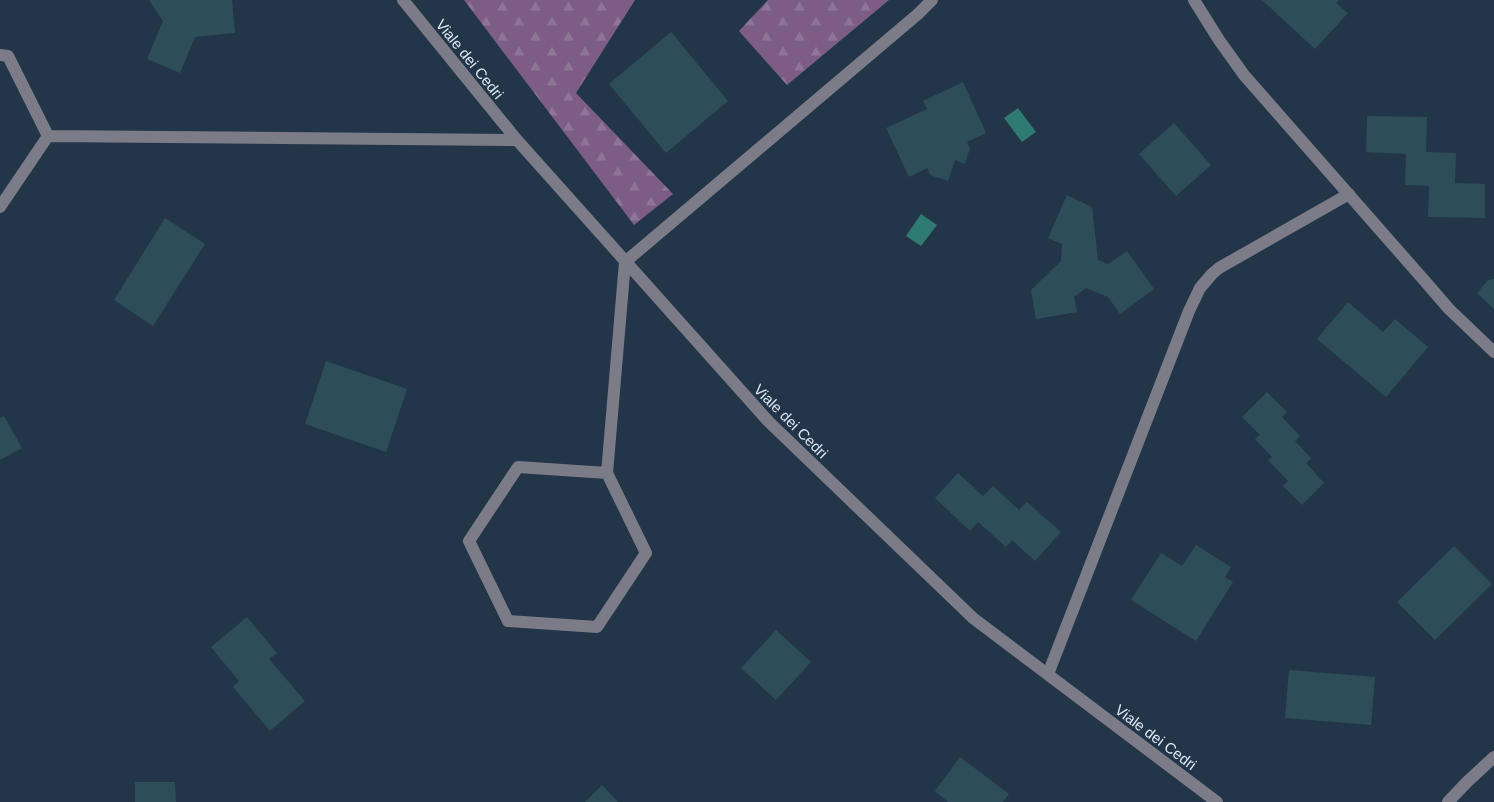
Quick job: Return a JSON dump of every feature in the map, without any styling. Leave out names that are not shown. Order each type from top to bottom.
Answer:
[{"type":"street","name":"Viale dei Cedri","points":[[403,0],[517,140],[769,422],[973,618],[1217,802]]},
{"type":"street","points":[[607,473],[518,467],[469,541],[508,621],[597,627],[646,553],[607,473],[626,262],[932,0]]},
{"type":"street","points":[[1194,0],[1236,64],[1449,309],[1494,352]]},
{"type":"street","points":[[0,55],[8,56],[48,136]]},
{"type":"street","points":[[48,136],[517,140]]},
{"type":"street","points":[[0,207],[48,136]]},
{"type":"street","points":[[1048,674],[1189,310],[1200,288],[1212,274],[1232,260],[1349,194]]},
{"type":"street","points":[[1448,802],[1494,757]]},
{"type":"green space","points":[[464,0],[635,0],[576,93],[673,194],[634,225]]},
{"type":"green space","points":[[768,0],[889,0],[787,85],[739,31]]},
{"type":"shaded area","points":[[1018,108],[1036,132],[1022,142],[1004,118]]},
{"type":"shaded area","points":[[921,214],[937,225],[921,246],[906,236]]},
{"type":"building","points":[[149,0],[232,0],[235,33],[195,37],[180,73],[147,59],[163,21]]},
{"type":"building","points":[[1262,0],[1339,0],[1336,3],[1348,13],[1315,49]]},
{"type":"building","points":[[671,32],[728,101],[666,153],[609,84]]},
{"type":"building","points":[[963,82],[986,133],[967,142],[970,148],[965,164],[955,160],[948,181],[930,175],[927,168],[909,177],[886,128],[927,109],[923,101]]},
{"type":"building","points":[[1367,116],[1427,117],[1426,152],[1456,153],[1455,183],[1485,184],[1485,218],[1428,217],[1429,186],[1405,185],[1406,154],[1366,152]]},
{"type":"building","points":[[1174,123],[1211,165],[1176,196],[1139,154]]},
{"type":"building","points":[[1067,195],[1092,207],[1098,260],[1108,264],[1127,251],[1154,289],[1120,314],[1108,297],[1086,288],[1074,297],[1077,312],[1036,319],[1031,290],[1061,261],[1062,244],[1048,238]]},
{"type":"building","points":[[165,218],[205,244],[153,326],[114,300]]},
{"type":"building","points":[[1494,279],[1494,309],[1477,293],[1488,280]]},
{"type":"building","points":[[1348,302],[1383,332],[1395,319],[1428,347],[1386,397],[1317,339]]},
{"type":"building","points":[[326,361],[407,389],[386,452],[305,424]]},
{"type":"building","points":[[1267,392],[1287,412],[1282,417],[1300,436],[1295,441],[1311,458],[1306,463],[1324,483],[1302,505],[1283,486],[1288,481],[1268,460],[1272,457],[1255,439],[1260,435],[1242,417]]},
{"type":"building","points":[[4,416],[22,448],[0,460],[0,418]]},
{"type":"building","points":[[958,473],[983,496],[993,486],[1019,510],[1027,502],[1061,532],[1035,561],[1012,540],[1006,547],[978,522],[970,531],[935,498]]},
{"type":"building","points":[[1196,545],[1231,567],[1225,577],[1233,582],[1196,641],[1131,600],[1161,553],[1182,566]]},
{"type":"building","points":[[1454,546],[1492,584],[1435,640],[1397,602]]},
{"type":"building","points":[[247,617],[277,653],[269,659],[305,701],[270,731],[233,687],[239,681],[211,647]]},
{"type":"building","points":[[776,630],[811,662],[776,700],[741,668]]},
{"type":"building","points":[[1289,670],[1375,677],[1371,725],[1285,718]]},
{"type":"building","points":[[960,757],[1009,794],[1003,802],[948,802],[935,791]]},
{"type":"building","points":[[135,782],[175,782],[176,802],[135,802]]},
{"type":"building","points":[[602,785],[618,802],[585,802]]}]
